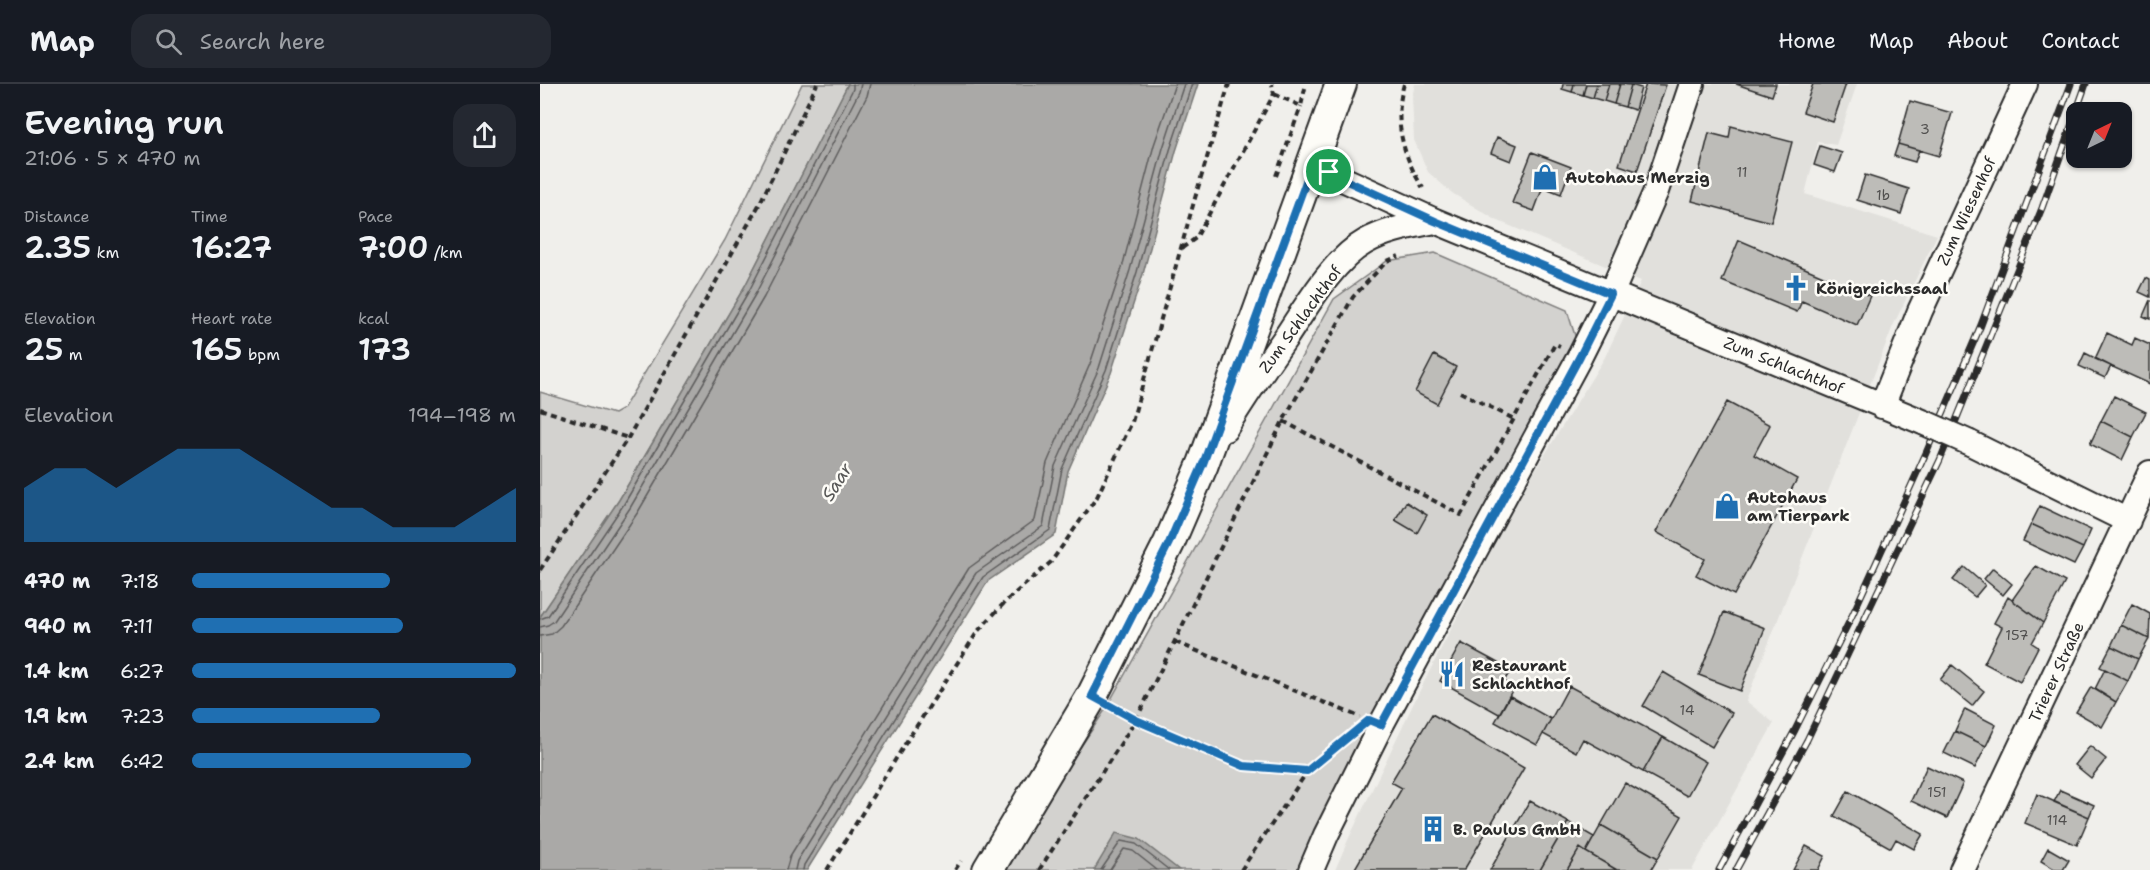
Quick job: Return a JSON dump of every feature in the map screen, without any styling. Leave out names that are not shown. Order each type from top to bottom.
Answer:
[{"type":"main road","points":[[977,862],[1092,696],[1169,543],[1203,464],[1341,84]]},
{"type":"street","points":[[1311,870],[1381,725],[1580,356],[1611,294],[1656,191],[1692,84]]},
{"type":"street","name":"Zum Wiesenhof","points":[[1882,405],[1920,311],[2025,84]]},
{"type":"street","name":"Zum Schlachthof","points":[[1312,165],[1435,221],[1792,367],[2137,515]]},
{"type":"street","name":"Zum Schlachthof","points":[[1203,464],[1260,372],[1307,305],[1344,259],[1370,239],[1400,228],[1435,221]]},
{"type":"street","name":"Trierer Straße","points":[[1962,870],[2137,515],[2150,473]]},
{"type":"path","points":[[540,570],[628,438],[759,204],[817,84]]},
{"type":"path","points":[[827,870],[978,631],[1006,601],[1052,562],[1097,497],[1132,422],[1229,84]]},
{"type":"path","points":[[1180,249],[1196,238],[1274,94],[1272,84]]},
{"type":"path","points":[[1273,186],[1301,106],[1306,84]]},
{"type":"path","points":[[1404,84],[1401,93],[1400,126],[1407,160],[1431,200],[1435,221]]},
{"type":"path","points":[[1274,94],[1301,106]]},
{"type":"path","points":[[1039,870],[1136,720],[1283,421],[1353,297],[1388,261],[1408,253]]},
{"type":"path","points":[[1283,421],[1461,515],[1555,344],[1580,356]]},
{"type":"path","points":[[1460,392],[1514,419]]},
{"type":"path","points":[[540,409],[628,438]]},
{"type":"path","points":[[1175,642],[1381,725]]},
{"type":"path","points":[[1092,696],[1136,720],[1244,766],[1307,771]]},
{"type":"path","points":[[1241,870],[1307,771],[1345,742]]},
{"type":"path","points":[[955,870],[977,862]]},
{"type":"shaded area","points":[[802,84],[848,84],[745,286],[619,500],[540,617],[540,392],[614,414],[623,409],[725,240]]},
{"type":"shaded area","points":[[1415,84],[1857,84],[1836,145],[1818,142],[1805,194],[1937,235],[1893,326],[1746,701],[1774,723],[1692,870],[1335,870],[1419,692],[1518,498],[1605,357],[1641,281],[1496,220],[1452,193],[1428,172],[1414,140],[1412,97]]},
{"type":"shaded area","points":[[1435,253],[1567,310],[1577,342],[1319,821],[1298,870],[999,870],[1105,710],[1334,299],[1387,261]]},
{"type":"water","name":"Saar","points":[[848,84],[1198,84],[1176,151],[1143,274],[1111,373],[1068,471],[1056,534],[988,581],[807,870],[540,870],[540,617],[619,500],[745,286]]},
{"type":"water","points":[[1116,833],[1139,839],[1179,870],[1094,870]]},
{"type":"building","points":[[1563,84],[1574,84],[1572,92],[1562,89]]},
{"type":"building","points":[[1574,84],[1586,84],[1583,95],[1572,92]]},
{"type":"building","points":[[1586,84],[1597,84],[1593,98],[1583,95]]},
{"type":"building","points":[[1597,84],[1609,84],[1604,101],[1593,98]]},
{"type":"building","points":[[1609,84],[1620,84],[1614,104],[1604,101]]},
{"type":"building","points":[[1620,84],[1631,85],[1625,107],[1614,104]]},
{"type":"building","points":[[1646,84],[1666,85],[1637,171],[1619,165]]},
{"type":"building","points":[[1736,84],[1776,84],[1772,96]]},
{"type":"building","points":[[1813,84],[1846,84],[1833,122],[1803,112]]},
{"type":"building","points":[[1631,85],[1641,88],[1635,110],[1625,107]]},
{"type":"building","points":[[1910,101],[1952,113],[1939,156],[1898,144]]},
{"type":"building","points":[[1731,126],[1792,142],[1771,222],[1692,201],[1709,133],[1729,138]]},
{"type":"building","points":[[1497,137],[1517,145],[1511,161],[1491,153]]},
{"type":"building","points":[[1898,144],[1919,150],[1915,162],[1894,156]]},
{"type":"building","points":[[1820,146],[1842,153],[1835,172],[1814,165]]},
{"type":"building","name":"Autohaus Merzig","points":[[1532,152],[1571,167],[1561,194],[1543,187],[1534,211],[1512,203]]},
{"type":"building","points":[[1865,175],[1909,189],[1901,214],[1857,200]]},
{"type":"building","name":"Königreichssaal","points":[[1739,240],[1870,296],[1857,325],[1802,301],[1797,312],[1722,281]]},
{"type":"building","points":[[2146,278],[2150,280],[2150,297],[2139,292]]},
{"type":"building","points":[[2150,300],[2150,319],[2143,316]]},
{"type":"building","points":[[2107,333],[2132,345],[2135,338],[2150,345],[2150,384],[2095,359]]},
{"type":"building","points":[[2085,353],[2111,366],[2105,378],[2079,366]]},
{"type":"building","points":[[1434,355],[1456,367],[1437,404],[1415,392]]},
{"type":"building","points":[[2114,396],[2146,412],[2133,437],[2101,421]]},
{"type":"building","name":"Autohaus am Tierpark","points":[[1727,402],[1770,425],[1754,455],[1797,479],[1734,595],[1696,575],[1705,559],[1656,532]]},
{"type":"building","points":[[2101,421],[2133,437],[2122,460],[2090,444]]},
{"type":"building","points":[[1406,502],[1427,515],[1417,533],[1395,520]]},
{"type":"building","points":[[2040,506],[2091,530],[2083,548],[2031,524]]},
{"type":"building","points":[[2031,524],[2083,548],[2074,565],[2023,541]]},
{"type":"building","points":[[2036,566],[2065,582],[2043,623],[2012,600]]},
{"type":"building","points":[[1964,567],[1985,585],[1975,597],[1953,580]]},
{"type":"building","points":[[1993,568],[2012,584],[2003,595],[1984,579]]},
{"type":"building","points":[[2008,597],[2043,623],[2032,643],[2038,647],[2020,682],[1984,663],[2002,627],[1994,623]]},
{"type":"building","points":[[2132,604],[2150,614],[2149,639],[2121,625]]},
{"type":"building","points":[[1724,612],[1765,628],[1740,691],[1699,675]]},
{"type":"building","points":[[2121,625],[2149,639],[2138,659],[2111,646]]},
{"type":"building","points":[[1461,643],[1511,670],[1504,681],[1514,687],[1499,714],[1440,681]]},
{"type":"building","points":[[2111,646],[2138,659],[2128,681],[2100,667]]},
{"type":"building","points":[[1952,665],[1984,691],[1972,706],[1940,680]]},
{"type":"building","points":[[2105,669],[2128,681],[2116,702],[2095,689]]},
{"type":"building","points":[[1663,672],[1732,713],[1712,747],[1643,706]]},
{"type":"building","points":[[1569,686],[1663,737],[1643,772],[1583,739],[1576,752],[1543,734]]},
{"type":"building","points":[[2091,687],[2116,702],[2102,727],[2076,712]]},
{"type":"building","points":[[1510,696],[1551,719],[1537,745],[1495,722]]},
{"type":"building","points":[[1965,709],[1996,725],[1986,746],[1955,731]]},
{"type":"building","name":"B. Paulus GmbH","points":[[1432,714],[1524,768],[1464,870],[1354,870],[1402,788],[1391,782]]},
{"type":"building","points":[[1955,731],[1986,746],[1975,768],[1944,753]]},
{"type":"building","points":[[1663,737],[1706,762],[1687,796],[1643,772]]},
{"type":"building","points":[[2090,746],[2106,759],[2091,778],[2075,765]]},
{"type":"building","points":[[1927,766],[1963,783],[1947,818],[1911,801]]},
{"type":"building","points":[[1625,783],[1682,816],[1658,858],[1601,825]]},
{"type":"building","points":[[2060,790],[2094,805],[2089,817],[2054,802]]},
{"type":"building","points":[[1848,791],[1923,834],[1914,849],[1896,839],[1891,848],[1834,816]]},
{"type":"building","points":[[2037,794],[2089,817],[2077,845],[2025,823]]},
{"type":"building","points":[[1530,801],[1568,822],[1540,870],[1490,870]]},
{"type":"building","points":[[1568,822],[1594,837],[1586,852],[1580,848],[1567,870],[1540,870]]},
{"type":"building","points":[[1601,825],[1658,858],[1651,870],[1617,870],[1586,852]]},
{"type":"building","points":[[1806,846],[1825,856],[1818,870],[1793,870]]},
{"type":"building","points":[[1580,848],[1586,852],[1617,870],[1567,870]]},
{"type":"building","points":[[2048,848],[2069,860],[2063,870],[2056,870],[2041,861]]},
{"type":"railway","points":[[1719,870],[1795,730],[1851,618],[1926,453],[1981,325],[2071,84]]},
{"type":"railway","points":[[1736,870],[1807,740],[1940,460],[2042,208],[2086,84]]},
{"type":"place","name":"Autohaus Merzig","points":[[1545,177]]},
{"type":"place","name":"Königreichssaal","points":[[1796,288]]},
{"type":"place","name":"Autohaus am Tierpark","points":[[1727,506]]},
{"type":"place","name":"Restaurant Schlachthof","points":[[1452,674]]},
{"type":"place","name":"B. Paulus GmbH","points":[[1433,829]]},
{"type":"route","points":[[1312,165],[1329,172],[1435,221],[1611,294],[1580,356],[1381,725],[1369,720],[1307,771],[1244,766],[1136,720],[1092,696],[1169,543],[1203,464],[1312,165]]}]
